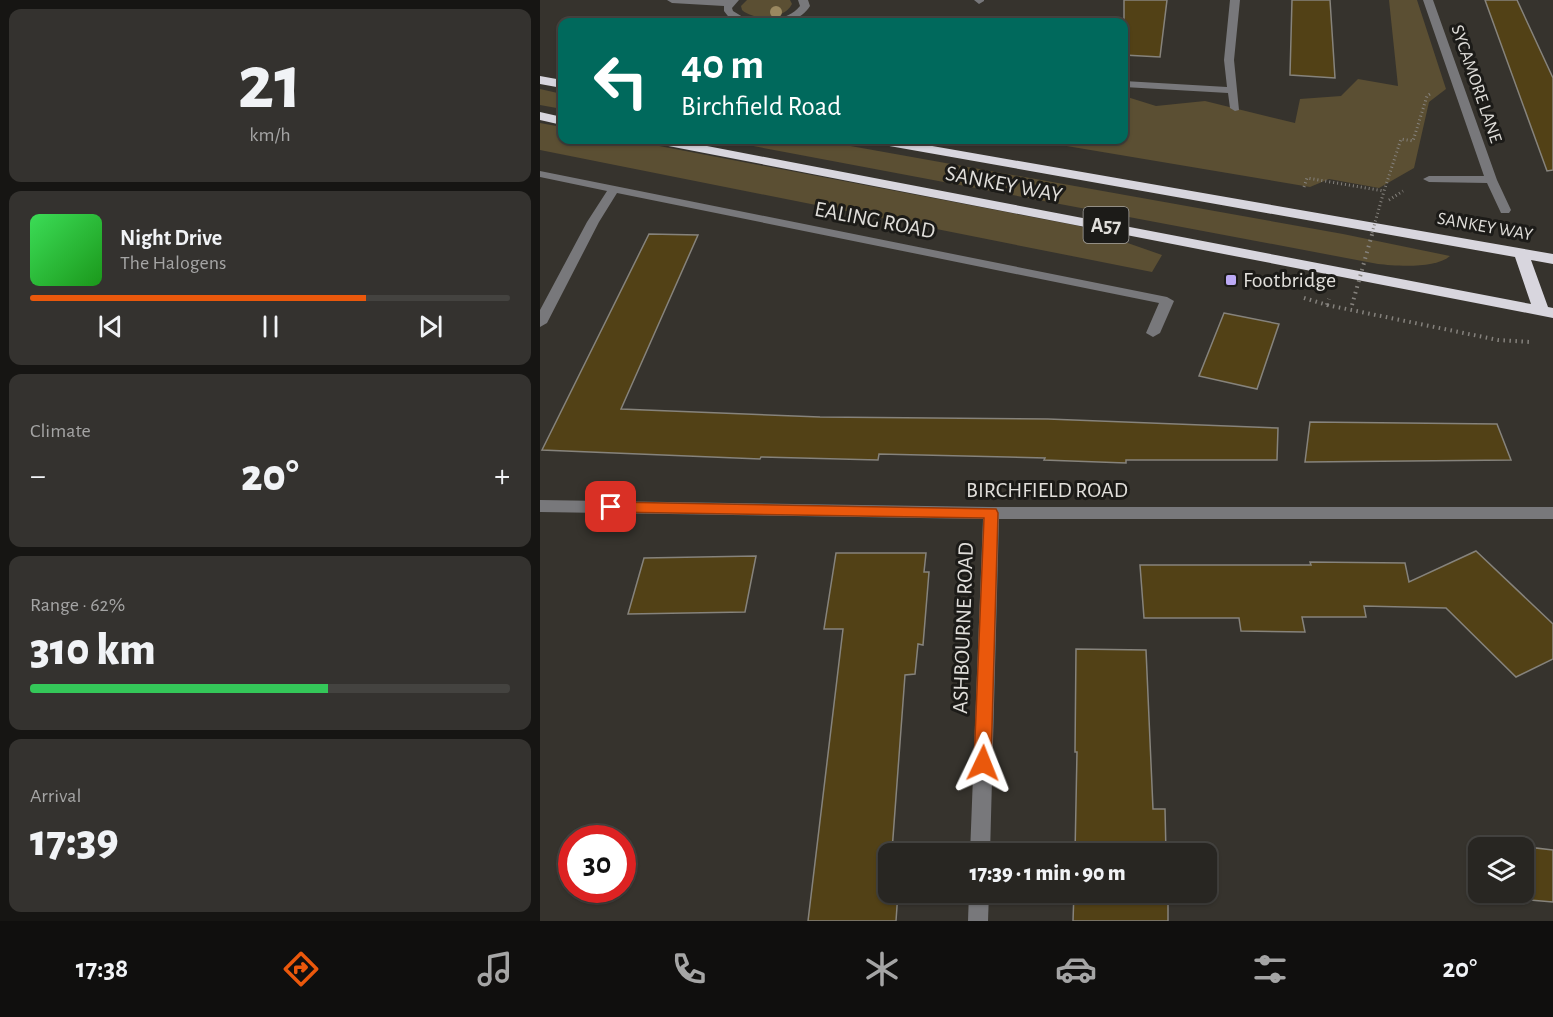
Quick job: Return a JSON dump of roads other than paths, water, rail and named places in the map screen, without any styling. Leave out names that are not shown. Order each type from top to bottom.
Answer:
[{"type":"highway","points":[[540,80],[558,83]]},
{"type":"highway","points":[[540,116],[558,120]]},
{"type":"highway","name":"SANKEY WAY","points":[[679,144],[1547,312]]},
{"type":"highway","name":"SANKEY WAY","points":[[901,144],[1553,259]]},
{"type":"highway","points":[[1521,254],[1547,312]]},
{"type":"street","points":[[672,0],[732,2]]},
{"type":"street","points":[[790,18],[802,11],[805,6],[804,0]]},
{"type":"street","points":[[1235,108],[1229,60],[1236,0]]},
{"type":"street","name":"SYCAMORE LANE","points":[[1428,0],[1491,180],[1505,210]]},
{"type":"street","points":[[732,2],[727,9],[733,18]]},
{"type":"street","points":[[1128,84],[1233,90]]},
{"type":"street","name":"EALING ROAD","points":[[540,174],[1167,301],[1153,333]]},
{"type":"street","points":[[1429,179],[1491,180]]},
{"type":"street","points":[[540,322],[593,222],[614,189]]},
{"type":"street","name":"BIRCHFIELD ROAD","points":[[540,506],[991,513],[1553,513]]},
{"type":"street","name":"ASHBOURNE ROAD","points":[[980,843],[991,513]]},
{"type":"street","points":[[978,921],[979,903]]},
{"type":"place","name":"Footbridge","points":[[1231,280]]}]
